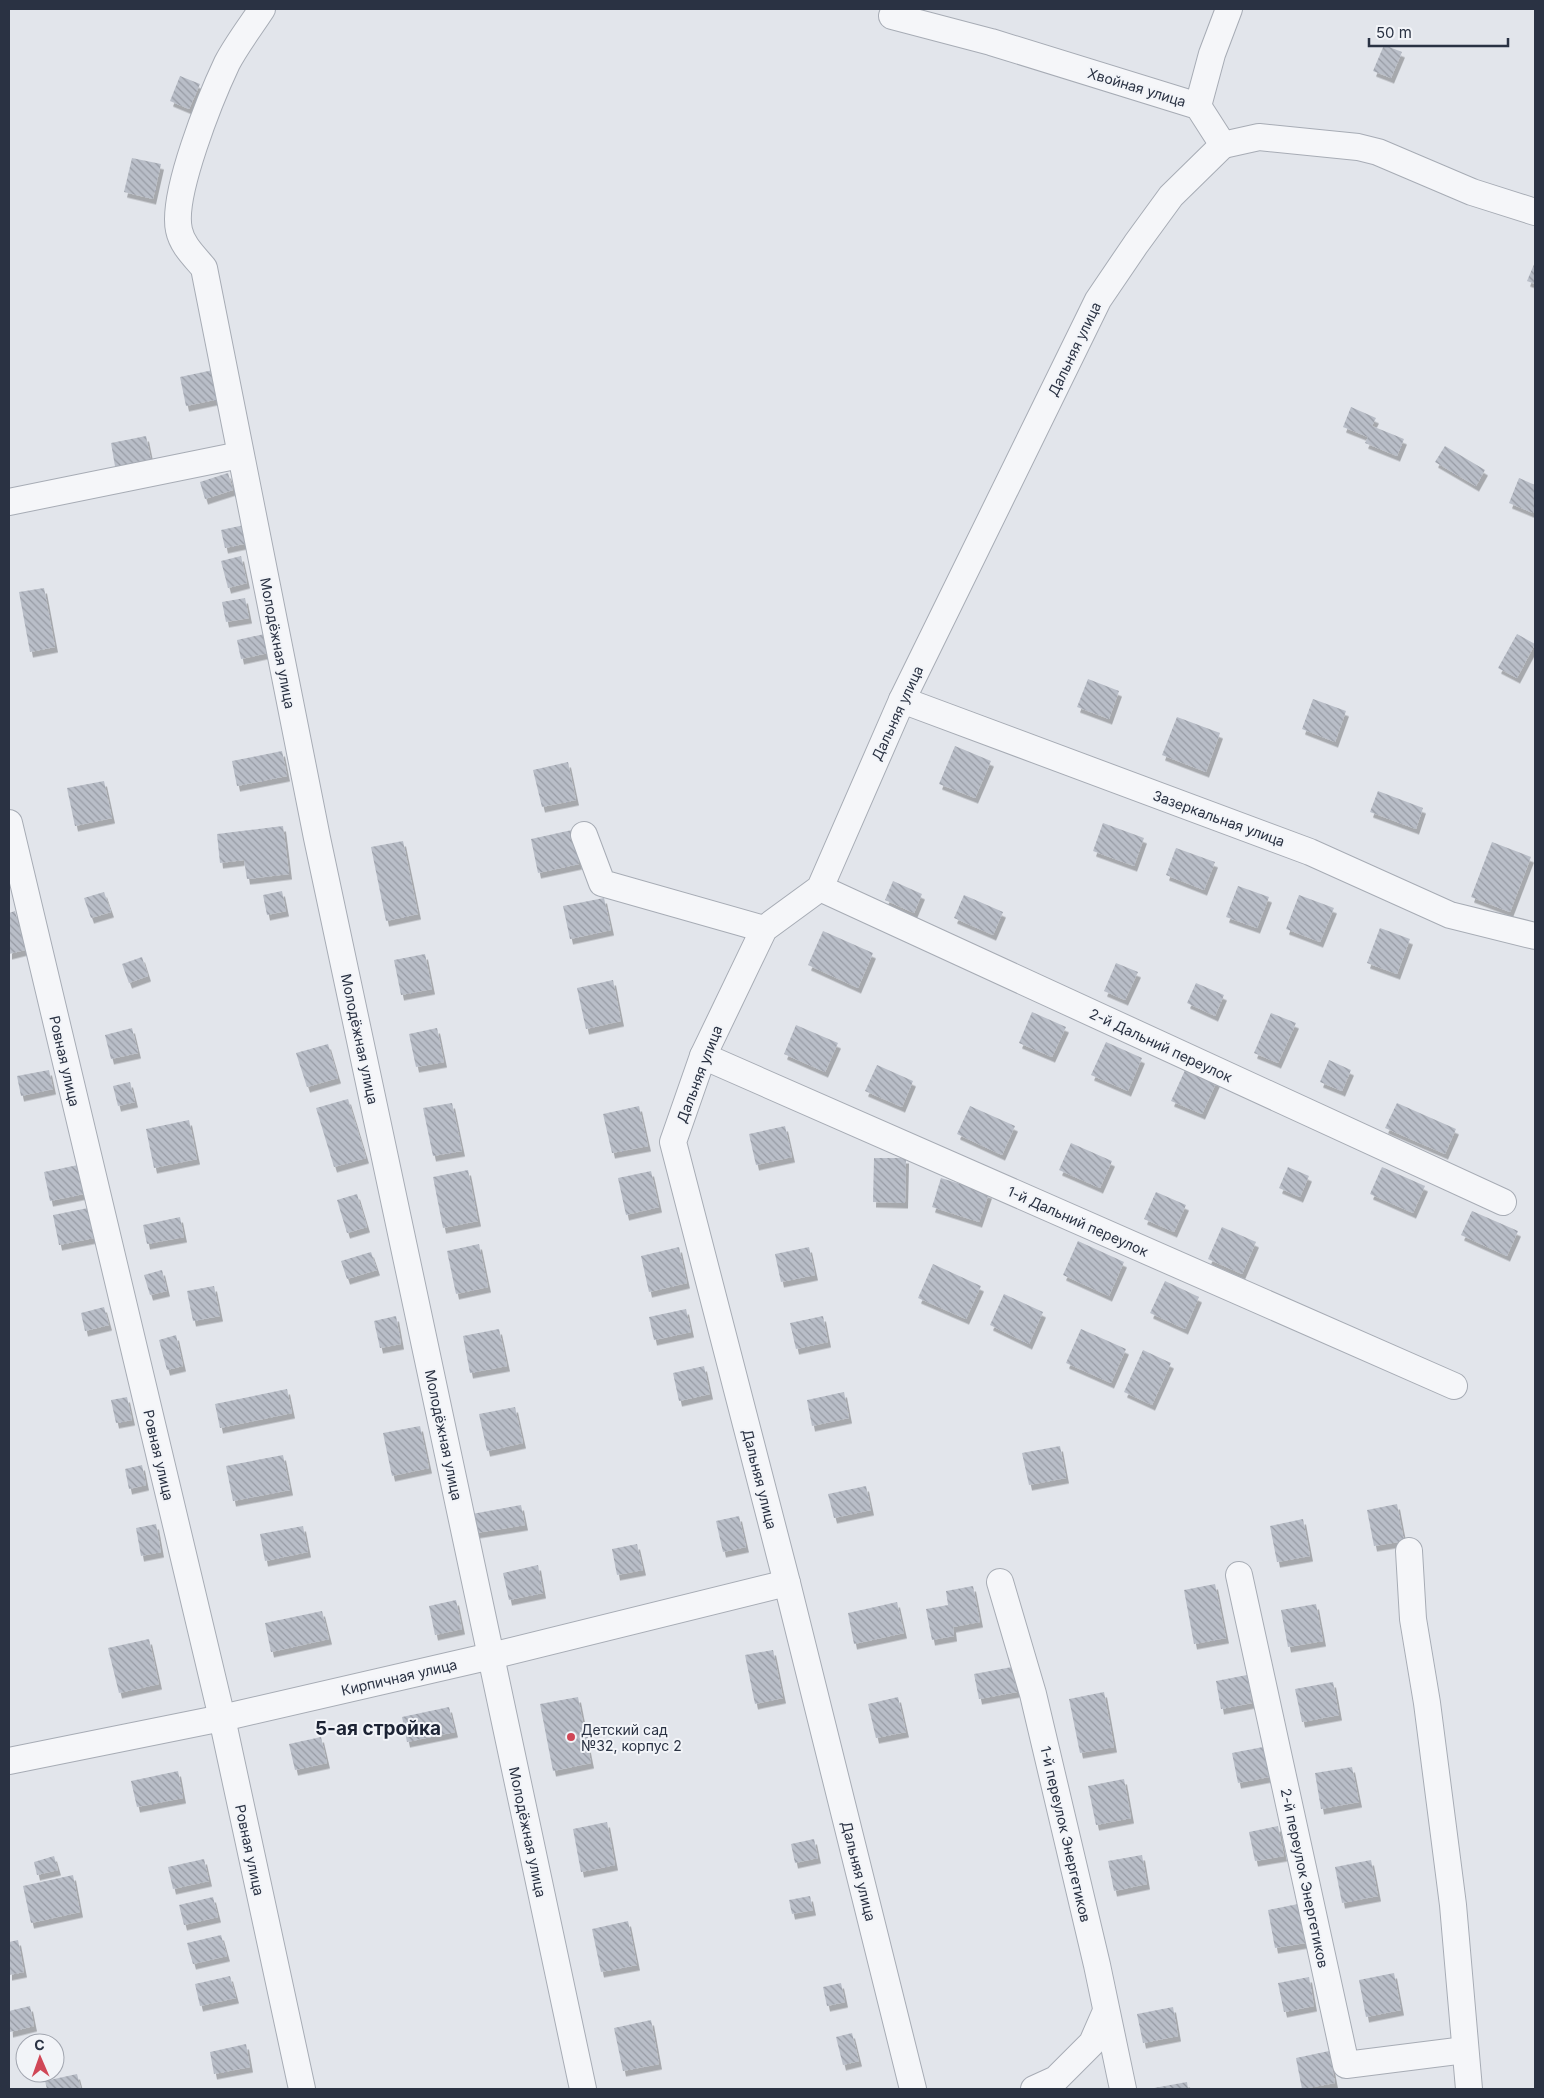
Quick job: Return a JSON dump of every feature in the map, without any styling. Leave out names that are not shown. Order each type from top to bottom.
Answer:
[{"type":"street","name":"Молодёжная улица","points":[[262,9],[228,62],[187,168],[178,211],[178,228],[183,243],[204,268],[317,838],[583,2089]]},
{"type":"street","points":[[1198,106],[1212,54],[1229,9]]},
{"type":"street","name":"Хвойная улица","points":[[892,16],[991,42],[1198,106],[1223,145]]},
{"type":"street","points":[[1223,145],[1259,137],[1358,147],[1378,152],[1472,192],[1535,212]]},
{"type":"street","name":"Дальняя улица","points":[[913,2089],[787,1583],[673,1142],[703,1056],[764,929],[820,888],[902,700],[1098,300],[1171,196],[1223,145]]},
{"type":"street","points":[[9,502],[240,455]]},
{"type":"street","name":"Зазеркальная улица","points":[[902,700],[1310,852],[1450,915],[1535,936]]},
{"type":"street","name":"Ровная улица","points":[[9,823],[222,1718],[302,2089]]},
{"type":"street","points":[[584,835],[602,883],[764,929]]},
{"type":"street","name":"2-й Дальний переулок","points":[[820,888],[1503,1202]]},
{"type":"street","name":"1-й Дальний переулок","points":[[703,1056],[1454,1386]]},
{"type":"street","points":[[1409,1551],[1413,1619],[1427,1703],[1452,1905],[1469,2089]]},
{"type":"street","name":"2-й переулок Энергетиков","points":[[1239,1575],[1346,2065],[1465,2050]]},
{"type":"street","name":"1-й переулок Энергетиков","points":[[1000,1582],[1034,1694],[1123,2089]]},
{"type":"street","name":"Кирпичная улица","points":[[9,1761],[222,1718],[491,1656],[787,1583]]},
{"type":"street","points":[[1034,2089],[1056,2079],[1092,2043],[1106,2011]]},
{"type":"building","points":[[1384,45],[1402,52],[1391,78],[1373,71]]},
{"type":"building","points":[[180,76],[200,84],[189,109],[170,101]]},
{"type":"building","points":[[132,158],[161,164],[153,199],[124,192]]},
{"type":"building","points":[[1535,262],[1535,284],[1527,281]]},
{"type":"building","points":[[213,370],[219,399],[186,406],[180,377]]},
{"type":"building","points":[[1351,407],[1376,418],[1372,426],[1404,439],[1397,456],[1365,443],[1368,437],[1343,427]]},
{"type":"building","points":[[146,436],[152,465],[116,472],[111,443]]},
{"type":"building","points":[[1445,446],[1485,470],[1476,486],[1435,462]]},
{"type":"building","points":[[228,473],[233,490],[205,499],[200,482]]},
{"type":"building","points":[[1519,478],[1535,485],[1535,508],[1533,513],[1509,503]]},
{"type":"building","points":[[249,524],[253,542],[225,548],[221,530]]},
{"type":"building","points":[[241,556],[247,583],[228,588],[221,561]]},
{"type":"building","points":[[44,588],[55,647],[30,652],[19,592]]},
{"type":"building","points":[[245,598],[249,618],[226,622],[222,602]]},
{"type":"building","points":[[269,633],[273,652],[241,659],[237,640]]},
{"type":"building","points":[[1517,634],[1535,644],[1517,678],[1498,668]]},
{"type":"building","points":[[1088,679],[1119,691],[1109,719],[1077,707]]},
{"type":"building","points":[[1313,699],[1346,711],[1335,742],[1302,729]]},
{"type":"building","points":[[1177,717],[1220,733],[1206,772],[1162,755]]},
{"type":"building","points":[[955,746],[991,761],[975,798],[939,784]]},
{"type":"building","points":[[282,751],[287,776],[237,786],[232,761]]},
{"type":"building","points":[[568,762],[576,800],[542,807],[533,770]]},
{"type":"building","points":[[104,781],[112,818],[75,826],[67,788]]},
{"type":"building","points":[[1378,791],[1423,808],[1416,829],[1370,812]]},
{"type":"building","points":[[1103,823],[1144,838],[1134,866],[1093,851]]},
{"type":"building","points":[[283,826],[289,874],[247,879],[244,860],[220,863],[217,834]]},
{"type":"building","points":[[572,830],[579,864],[538,873],[531,839]]},
{"type":"building","points":[[403,841],[418,914],[386,921],[371,847]]},
{"type":"building","points":[[1492,842],[1531,857],[1510,912],[1471,897]]},
{"type":"building","points":[[1176,848],[1215,862],[1204,890],[1166,875]]},
{"type":"building","points":[[893,881],[922,894],[914,913],[885,900]]},
{"type":"building","points":[[1238,886],[1269,897],[1257,928],[1226,917]]},
{"type":"building","points":[[282,891],[286,911],[267,915],[263,895]]},
{"type":"building","points":[[104,892],[111,912],[91,918],[84,898]]},
{"type":"building","points":[[964,895],[1003,912],[993,935],[954,918]]},
{"type":"building","points":[[1299,895],[1334,908],[1320,942],[1286,929]]},
{"type":"building","points":[[604,898],[611,930],[570,939],[563,906]]},
{"type":"building","points":[[15,911],[25,950],[9,954],[9,913]]},
{"type":"building","points":[[1380,928],[1410,939],[1397,974],[1367,963]]},
{"type":"building","points":[[823,931],[873,953],[858,988],[808,965]]},
{"type":"building","points":[[425,954],[432,989],[401,995],[394,960]]},
{"type":"building","points":[[142,957],[148,976],[129,983],[122,964]]},
{"type":"building","points":[[1116,963],[1138,972],[1125,1000],[1104,991]]},
{"type":"building","points":[[613,980],[621,1021],[586,1029],[577,988]]},
{"type":"building","points":[[1196,983],[1224,995],[1215,1016],[1187,1003]]},
{"type":"building","points":[[1032,1012],[1066,1027],[1052,1057],[1019,1043]]},
{"type":"building","points":[[1271,1013],[1296,1023],[1278,1063],[1254,1053]]},
{"type":"building","points":[[796,1025],[838,1043],[825,1072],[784,1054]]},
{"type":"building","points":[[132,1028],[138,1053],[111,1059],[105,1035]]},
{"type":"building","points":[[437,1028],[444,1062],[416,1067],[409,1034]]},
{"type":"building","points":[[1106,1042],[1142,1058],[1128,1091],[1091,1075]]},
{"type":"building","points":[[328,1044],[338,1078],[307,1087],[296,1053]]},
{"type":"building","points":[[1329,1060],[1351,1070],[1342,1091],[1320,1082]]},
{"type":"building","points":[[877,1065],[913,1081],[902,1107],[865,1091]]},
{"type":"building","points":[[1186,1068],[1217,1081],[1202,1114],[1171,1101]]},
{"type":"building","points":[[49,1070],[53,1089],[21,1096],[17,1076]]},
{"type":"building","points":[[130,1082],[135,1102],[118,1106],[113,1086]]},
{"type":"building","points":[[348,1099],[366,1158],[334,1167],[316,1108]]},
{"type":"building","points":[[452,1103],[462,1151],[433,1156],[423,1108]]},
{"type":"building","points":[[1397,1103],[1456,1129],[1445,1154],[1385,1128]]},
{"type":"building","points":[[639,1106],[648,1146],[612,1153],[603,1114]]},
{"type":"building","points":[[970,1106],[1015,1126],[1002,1155],[957,1134]]},
{"type":"building","points":[[189,1120],[197,1159],[154,1168],[146,1129]]},
{"type":"building","points":[[785,1126],[792,1157],[756,1165],[749,1134]]},
{"type":"building","points":[[1071,1143],[1112,1161],[1100,1188],[1059,1170]]},
{"type":"building","points":[[874,1158],[906,1158],[905,1203],[873,1202]]},
{"type":"building","points":[[78,1165],[84,1194],[50,1201],[44,1172]]},
{"type":"building","points":[[1288,1167],[1309,1176],[1300,1197],[1279,1188]]},
{"type":"building","points":[[1382,1167],[1425,1186],[1413,1213],[1370,1194]]},
{"type":"building","points":[[468,1170],[478,1221],[443,1228],[433,1177]]},
{"type":"building","points":[[651,1171],[659,1207],[626,1215],[618,1178]]},
{"type":"building","points":[[941,1178],[989,1193],[979,1222],[932,1207]]},
{"type":"building","points":[[1156,1192],[1186,1205],[1174,1232],[1144,1219]]},
{"type":"building","points":[[357,1194],[367,1227],[347,1233],[337,1200]]},
{"type":"building","points":[[88,1208],[94,1238],[59,1245],[53,1215]]},
{"type":"building","points":[[1472,1211],[1518,1231],[1507,1256],[1461,1235]]},
{"type":"building","points":[[180,1217],[184,1237],[147,1244],[143,1225]]},
{"type":"building","points":[[1222,1227],[1256,1242],[1242,1274],[1208,1259]]},
{"type":"building","points":[[1078,1241],[1124,1262],[1109,1296],[1063,1275]]},
{"type":"building","points":[[479,1244],[488,1287],[456,1294],[447,1251]]},
{"type":"building","points":[[679,1247],[687,1283],[649,1292],[641,1256]]},
{"type":"building","points":[[809,1247],[815,1275],[781,1282],[775,1254]]},
{"type":"building","points":[[371,1252],[377,1270],[347,1279],[341,1261]]},
{"type":"building","points":[[933,1264],[981,1286],[966,1319],[918,1298]]},
{"type":"building","points":[[162,1270],[167,1291],[150,1295],[144,1275]]},
{"type":"building","points":[[1165,1281],[1199,1297],[1185,1329],[1150,1313]]},
{"type":"building","points":[[214,1286],[220,1316],[193,1321],[187,1291]]},
{"type":"building","points":[[1004,1294],[1043,1312],[1029,1344],[990,1325]]},
{"type":"building","points":[[104,1307],[109,1325],[85,1331],[81,1313]]},
{"type":"building","points":[[686,1309],[691,1332],[654,1340],[649,1317]]},
{"type":"building","points":[[396,1316],[401,1344],[380,1348],[374,1321]]},
{"type":"building","points":[[823,1316],[828,1342],[796,1349],[790,1323]]},
{"type":"building","points":[[499,1329],[507,1366],[470,1373],[463,1336]]},
{"type":"building","points":[[1081,1329],[1126,1349],[1111,1383],[1066,1363]]},
{"type":"building","points":[[176,1335],[183,1366],[167,1370],[159,1340]]},
{"type":"building","points":[[1143,1350],[1171,1363],[1152,1405],[1124,1392]]},
{"type":"building","points":[[704,1366],[710,1394],[679,1401],[673,1373]]},
{"type":"building","points":[[287,1389],[292,1413],[220,1428],[215,1404]]},
{"type":"building","points":[[844,1392],[849,1418],[812,1426],[807,1400]]},
{"type":"building","points":[[127,1397],[132,1420],[116,1423],[111,1400]]},
{"type":"building","points":[[515,1407],[523,1443],[487,1451],[479,1414]]},
{"type":"building","points":[[420,1426],[429,1468],[392,1476],[383,1433]]},
{"type":"building","points":[[1060,1446],[1066,1478],[1029,1485],[1022,1453]]},
{"type":"building","points":[[283,1455],[290,1490],[233,1501],[226,1466]]},
{"type":"building","points":[[142,1465],[146,1485],[129,1489],[125,1469]]},
{"type":"building","points":[[866,1486],[871,1510],[834,1518],[828,1494]]},
{"type":"building","points":[[1397,1504],[1404,1541],[1374,1546],[1367,1510]]},
{"type":"building","points":[[521,1505],[525,1525],[476,1533],[472,1514]]},
{"type":"building","points":[[739,1516],[746,1547],[723,1552],[716,1521]]},
{"type":"building","points":[[1303,1519],[1310,1556],[1277,1562],[1270,1526]]},
{"type":"building","points":[[156,1524],[161,1552],[141,1556],[136,1528]]},
{"type":"building","points":[[303,1526],[308,1552],[265,1561],[260,1534]]},
{"type":"building","points":[[637,1544],[643,1570],[617,1575],[612,1549]]},
{"type":"building","points":[[538,1565],[543,1593],[509,1600],[503,1573]]},
{"type":"building","points":[[1215,1584],[1226,1638],[1194,1644],[1184,1590]]},
{"type":"building","points":[[973,1586],[980,1622],[953,1627],[954,1636],[932,1640],[926,1609],[948,1605],[946,1591]]},
{"type":"building","points":[[456,1600],[462,1629],[435,1635],[429,1606]]},
{"type":"building","points":[[897,1602],[904,1633],[854,1644],[848,1613]]},
{"type":"building","points":[[1316,1604],[1323,1641],[1288,1647],[1281,1610]]},
{"type":"building","points":[[322,1611],[329,1639],[271,1652],[265,1623]]},
{"type":"building","points":[[149,1639],[159,1684],[119,1693],[108,1648]]},
{"type":"building","points":[[773,1650],[783,1698],[755,1704],[745,1655]]},
{"type":"building","points":[[1012,1667],[1017,1692],[979,1699],[974,1674]]},
{"type":"building","points":[[1247,1675],[1252,1703],[1221,1709],[1216,1681]]},
{"type":"building","points":[[1333,1682],[1339,1715],[1302,1722],[1295,1689]]},
{"type":"building","points":[[1104,1692],[1114,1747],[1080,1753],[1069,1699]]},
{"type":"building","points":[[578,1697],[591,1763],[553,1771],[540,1704]]},
{"type":"building","points":[[898,1697],[906,1732],[876,1738],[868,1704]]},
{"type":"building","points":[[449,1707],[455,1732],[407,1742],[402,1717]]},
{"type":"building","points":[[321,1737],[327,1763],[295,1770],[289,1744]]},
{"type":"building","points":[[1263,1747],[1269,1777],[1238,1783],[1232,1753]]},
{"type":"building","points":[[1352,1767],[1359,1802],[1321,1809],[1315,1773]]},
{"type":"building","points":[[178,1771],[183,1798],[137,1807],[131,1781]]},
{"type":"building","points":[[1124,1779],[1131,1818],[1096,1825],[1088,1786]]},
{"type":"building","points":[[607,1822],[615,1865],[581,1872],[573,1829]]},
{"type":"building","points":[[1278,1826],[1284,1856],[1255,1861],[1249,1832]]},
{"type":"building","points":[[814,1839],[818,1858],[795,1863],[791,1844]]},
{"type":"building","points":[[1142,1855],[1147,1884],[1114,1891],[1108,1861]]},
{"type":"building","points":[[54,1856],[58,1870],[37,1875],[34,1862]]},
{"type":"building","points":[[204,1859],[209,1881],[173,1889],[168,1867]]},
{"type":"building","points":[[1371,1860],[1378,1896],[1342,1903],[1335,1867]]},
{"type":"building","points":[[73,1875],[80,1912],[31,1923],[23,1886]]},
{"type":"building","points":[[810,1896],[813,1910],[792,1914],[789,1900]]},
{"type":"building","points":[[213,1897],[218,1917],[184,1925],[179,1905]]},
{"type":"building","points":[[1298,1904],[1305,1943],[1275,1948],[1268,1910]]},
{"type":"building","points":[[628,1921],[637,1965],[601,1972],[592,1929]]},
{"type":"building","points":[[221,1935],[227,1956],[193,1964],[187,1943]]},
{"type":"building","points":[[18,1940],[24,1972],[9,1975],[9,1942]]},
{"type":"building","points":[[1394,1973],[1401,2010],[1366,2017],[1359,1980]]},
{"type":"building","points":[[230,1976],[236,1998],[200,2006],[195,1984]]},
{"type":"building","points":[[1309,1977],[1314,2006],[1284,2012],[1278,1983]]},
{"type":"building","points":[[841,1983],[845,2002],[827,2006],[823,1987]]},
{"type":"building","points":[[30,2006],[34,2026],[10,2032],[9,2011]]},
{"type":"building","points":[[1173,2007],[1178,2036],[1143,2043],[1137,2014]]},
{"type":"building","points":[[651,2020],[659,2064],[623,2071],[614,2028]]},
{"type":"building","points":[[852,2033],[859,2061],[843,2065],[836,2037]]},
{"type":"building","points":[[246,2044],[250,2067],[214,2074],[210,2052]]},
{"type":"building","points":[[1329,2051],[1335,2083],[1302,2089],[1296,2058]]},
{"type":"building","points":[[77,2074],[81,2089],[47,2089],[46,2083],[65,2083],[65,2077]]},
{"type":"building","points":[[1187,2082],[1188,2089],[1154,2089],[1154,2088]]},
{"type":"place","name":"Детский сад №32, корпус 2","points":[[571,1737]]},
{"type":"district","name":"5-ая стройка","points":[[378,1728]]}]
